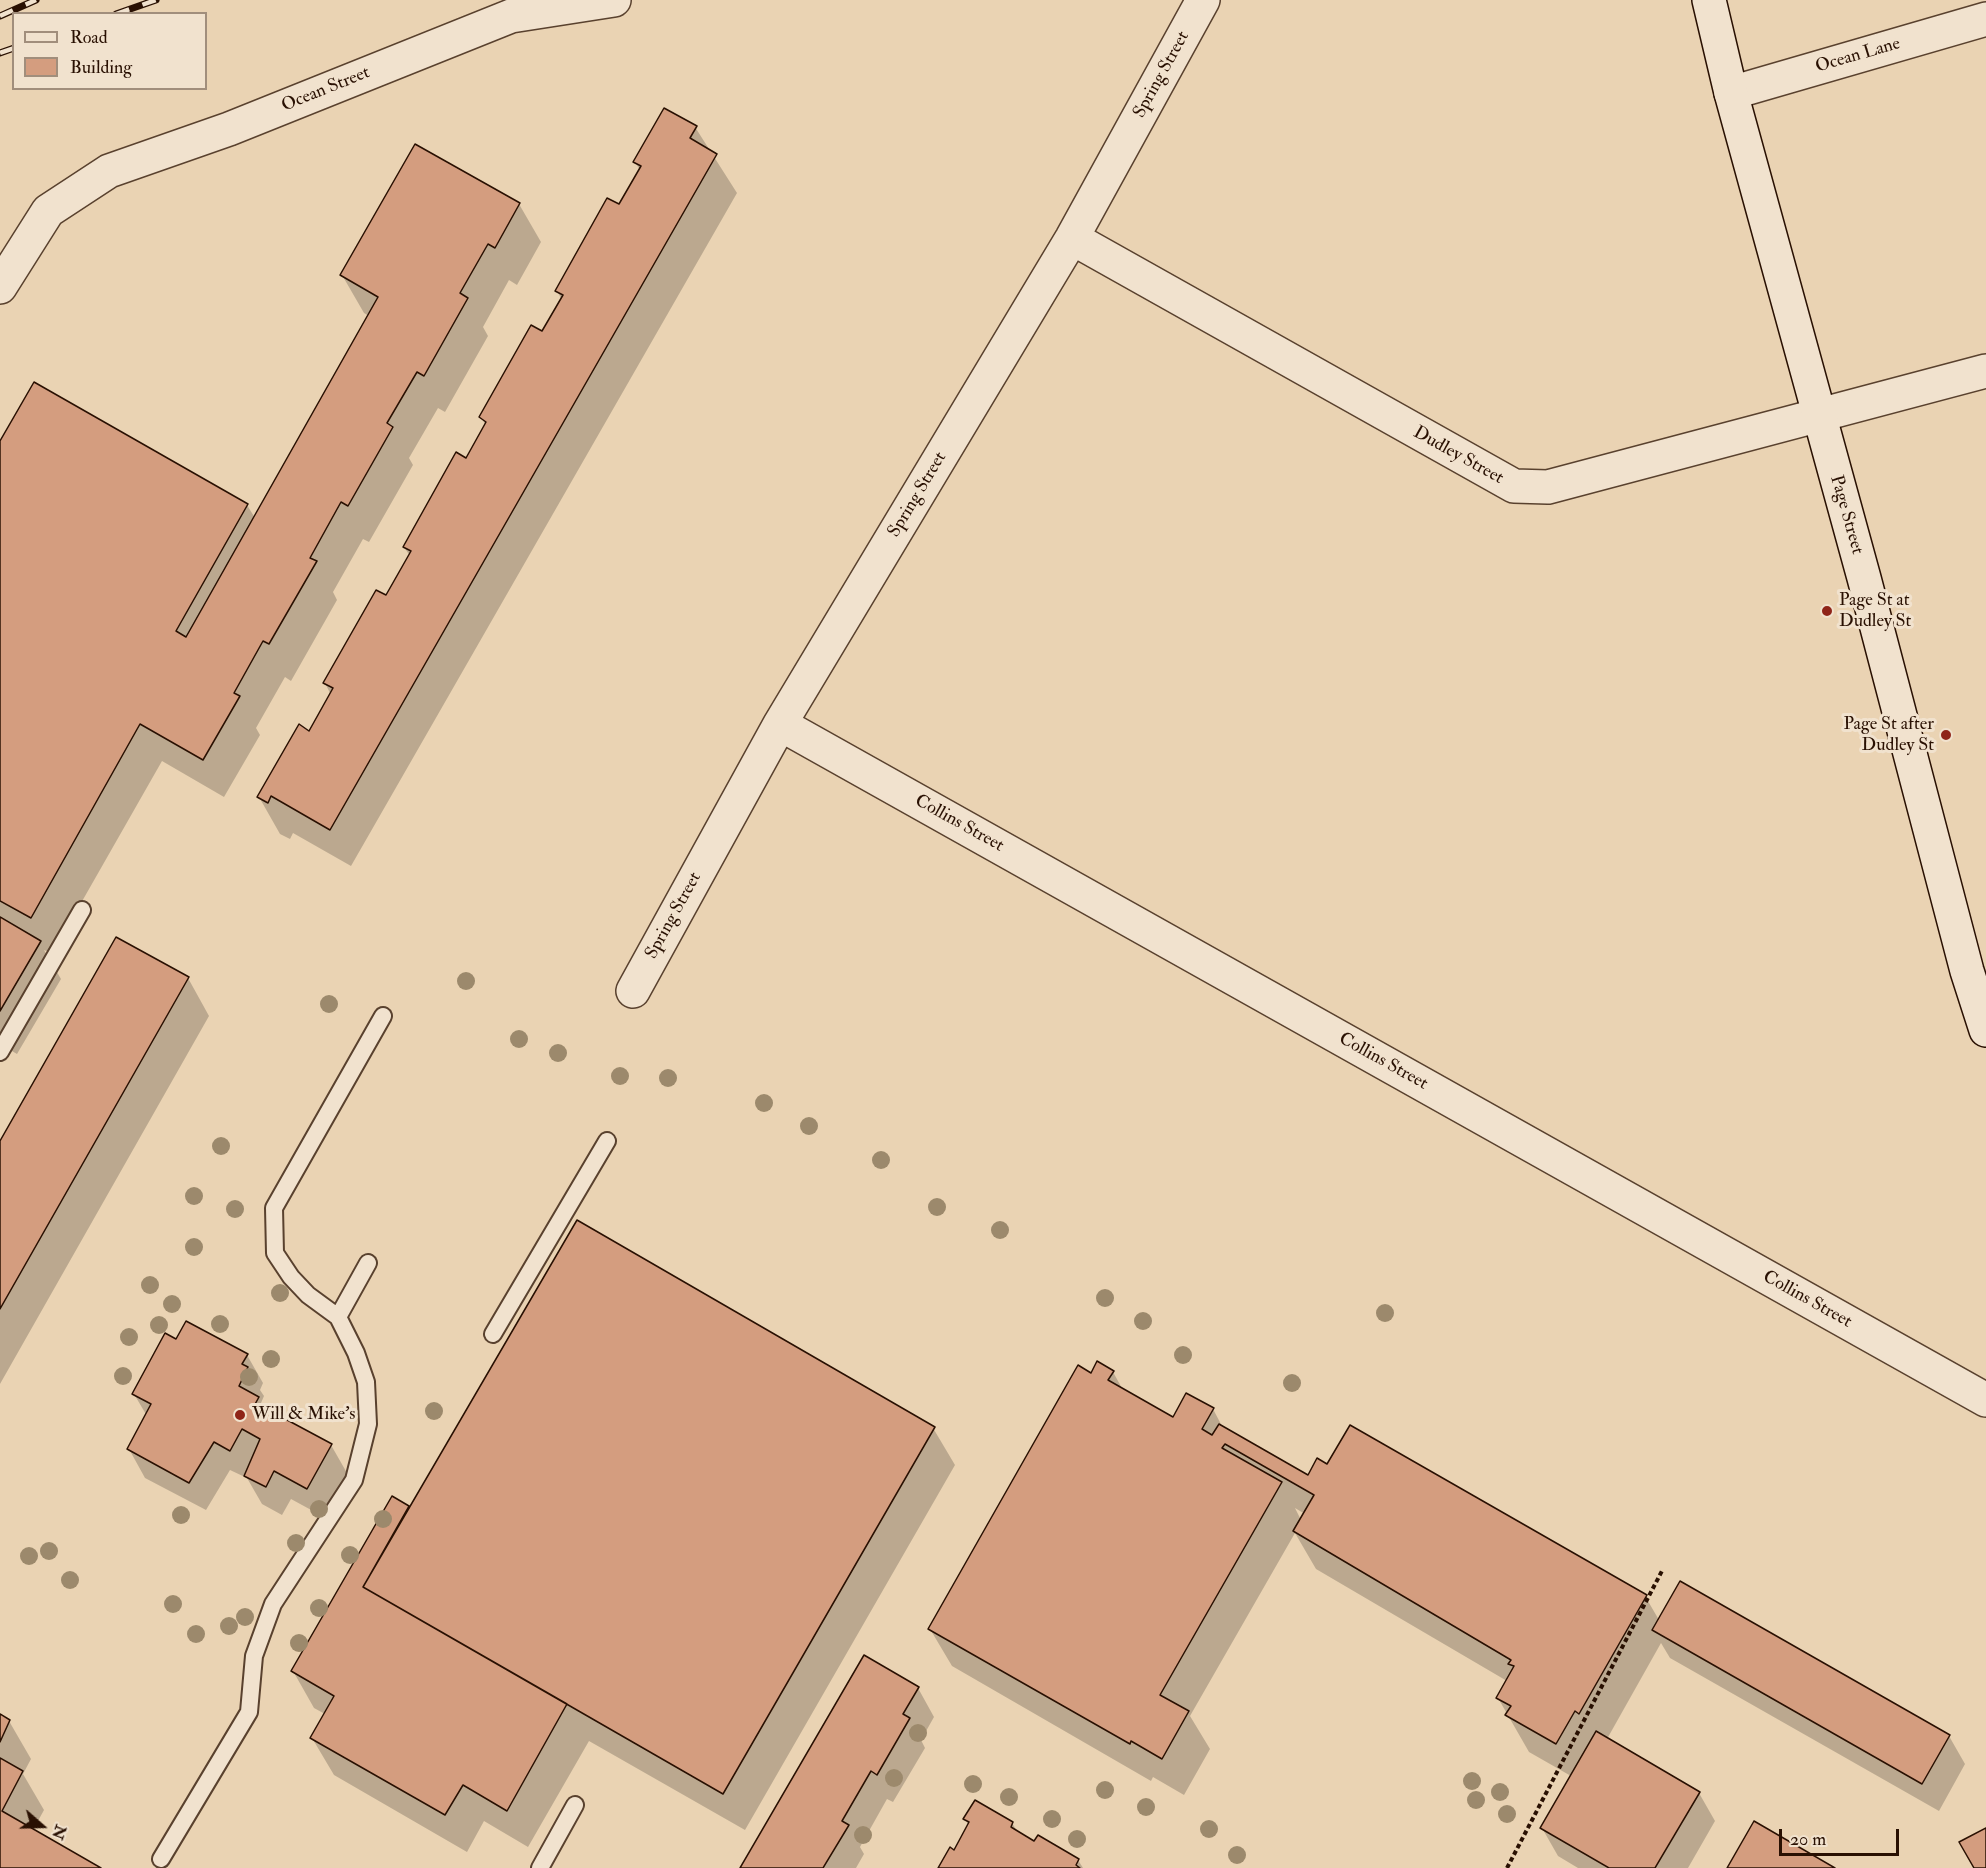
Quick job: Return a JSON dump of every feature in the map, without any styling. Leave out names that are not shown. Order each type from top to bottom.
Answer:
[{"type":"street","name":"Ocean Street","points":[[0,287],[48,211],[109,171],[229,129],[511,16],[614,0]]},
{"type":"street","name":"Spring Street","points":[[633,991],[780,724],[1072,238],[1203,0]]},
{"type":"street","name":"Page Street","points":[[1709,0],[1731,93],[1864,578],[1967,970],[1986,1030]]},
{"type":"street","name":"Ocean Lane","points":[[1731,93],[1986,19]]},
{"type":"street","name":"Dudley Street","points":[[1072,238],[1514,486],[1548,487],[1986,371]]},
{"type":"street","name":"Collins Street","points":[[780,724],[1986,1400]]},
{"type":"lane","points":[[0,1052],[82,910]]},
{"type":"lane","points":[[161,1859],[249,1712],[254,1656],[273,1604],[354,1480],[368,1424],[366,1382],[357,1353],[338,1317],[308,1295],[275,1253],[274,1208],[383,1016]]},
{"type":"lane","points":[[493,1334],[607,1141]]},
{"type":"lane","points":[[338,1317],[368,1263]]},
{"type":"lane","points":[[540,1868],[575,1805]]},
{"type":"path","points":[[1507,1868],[1663,1569]]},
{"type":"building","points":[[664,108],[697,126],[690,138],[717,154],[330,830],[271,796],[268,803],[257,797],[299,724],[309,731],[333,688],[323,683],[376,590],[386,595],[411,551],[403,547],[456,452],[466,458],[486,422],[479,417],[531,325],[542,331],[563,295],[555,291],[607,198],[619,204],[641,166],[633,162]]},
{"type":"building","points":[[415,144],[520,203],[495,248],[488,244],[460,293],[468,298],[424,376],[417,372],[387,423],[393,427],[348,506],[341,502],[310,558],[317,561],[269,644],[263,641],[234,693],[240,696],[203,760],[140,724],[31,918],[0,901],[0,441],[34,382],[248,504],[176,631],[186,637],[378,297],[340,275]]},
{"type":"building","points":[[0,917],[41,941],[0,1011]]},
{"type":"building","points":[[116,937],[189,977],[0,1309],[0,1141]]},
{"type":"building","points":[[577,1220],[935,1427],[723,1794],[363,1587]]},
{"type":"building","points":[[186,1321],[248,1354],[242,1364],[248,1367],[239,1386],[259,1397],[254,1406],[274,1417],[276,1414],[332,1444],[307,1489],[274,1471],[266,1487],[244,1476],[260,1439],[242,1429],[230,1451],[214,1442],[189,1483],[127,1449],[151,1404],[132,1394],[165,1333],[176,1339]]},
{"type":"building","points":[[1097,1361],[1114,1371],[1108,1380],[1173,1417],[1186,1393],[1214,1408],[1202,1429],[1212,1435],[1219,1424],[1308,1475],[1317,1458],[1327,1464],[1350,1425],[1647,1595],[1579,1714],[1575,1711],[1556,1744],[1505,1715],[1511,1706],[1496,1698],[1514,1666],[1508,1664],[1511,1660],[1293,1531],[1314,1495],[1225,1444],[1222,1448],[1282,1482],[1160,1695],[1189,1711],[1162,1759],[1131,1741],[1130,1744],[928,1629],[1078,1365],[1091,1373]]},
{"type":"building","points":[[392,1496],[409,1506],[363,1587],[567,1704],[507,1811],[463,1785],[445,1815],[310,1738],[334,1696],[291,1671]]},
{"type":"building","points":[[1680,1581],[1950,1735],[1922,1784],[1652,1630]]},
{"type":"building","points":[[864,1655],[919,1687],[903,1714],[910,1718],[877,1775],[871,1771],[842,1821],[849,1825],[823,1868],[740,1868]]},
{"type":"building","points":[[0,1714],[10,1720],[0,1742]]},
{"type":"building","points":[[1596,1731],[1700,1792],[1655,1868],[1609,1868],[1540,1828]]},
{"type":"building","points":[[0,1758],[23,1771],[2,1811],[101,1868],[0,1868]]},
{"type":"building","points":[[975,1800],[1013,1822],[1011,1827],[1034,1841],[1038,1835],[1079,1859],[1076,1865],[1080,1868],[938,1868],[950,1847],[954,1850],[969,1822],[963,1819]]},
{"type":"building","points":[[1754,1821],[1835,1868],[1727,1868]]},
{"type":"building","points":[[1986,1828],[1986,1868],[1974,1868],[1959,1842]]},
{"type":"railway","points":[[0,16],[36,0]]},
{"type":"railway","points":[[122,12],[156,0]]},
{"type":"railway","points":[[0,53],[12,49]]},
{"type":"place","name":"Page St at Dudley St","points":[[1827,611]]},
{"type":"place","name":"Page St after Dudley St","points":[[1946,735]]},
{"type":"place","name":"Will & Mike's","points":[[240,1415]]}]
